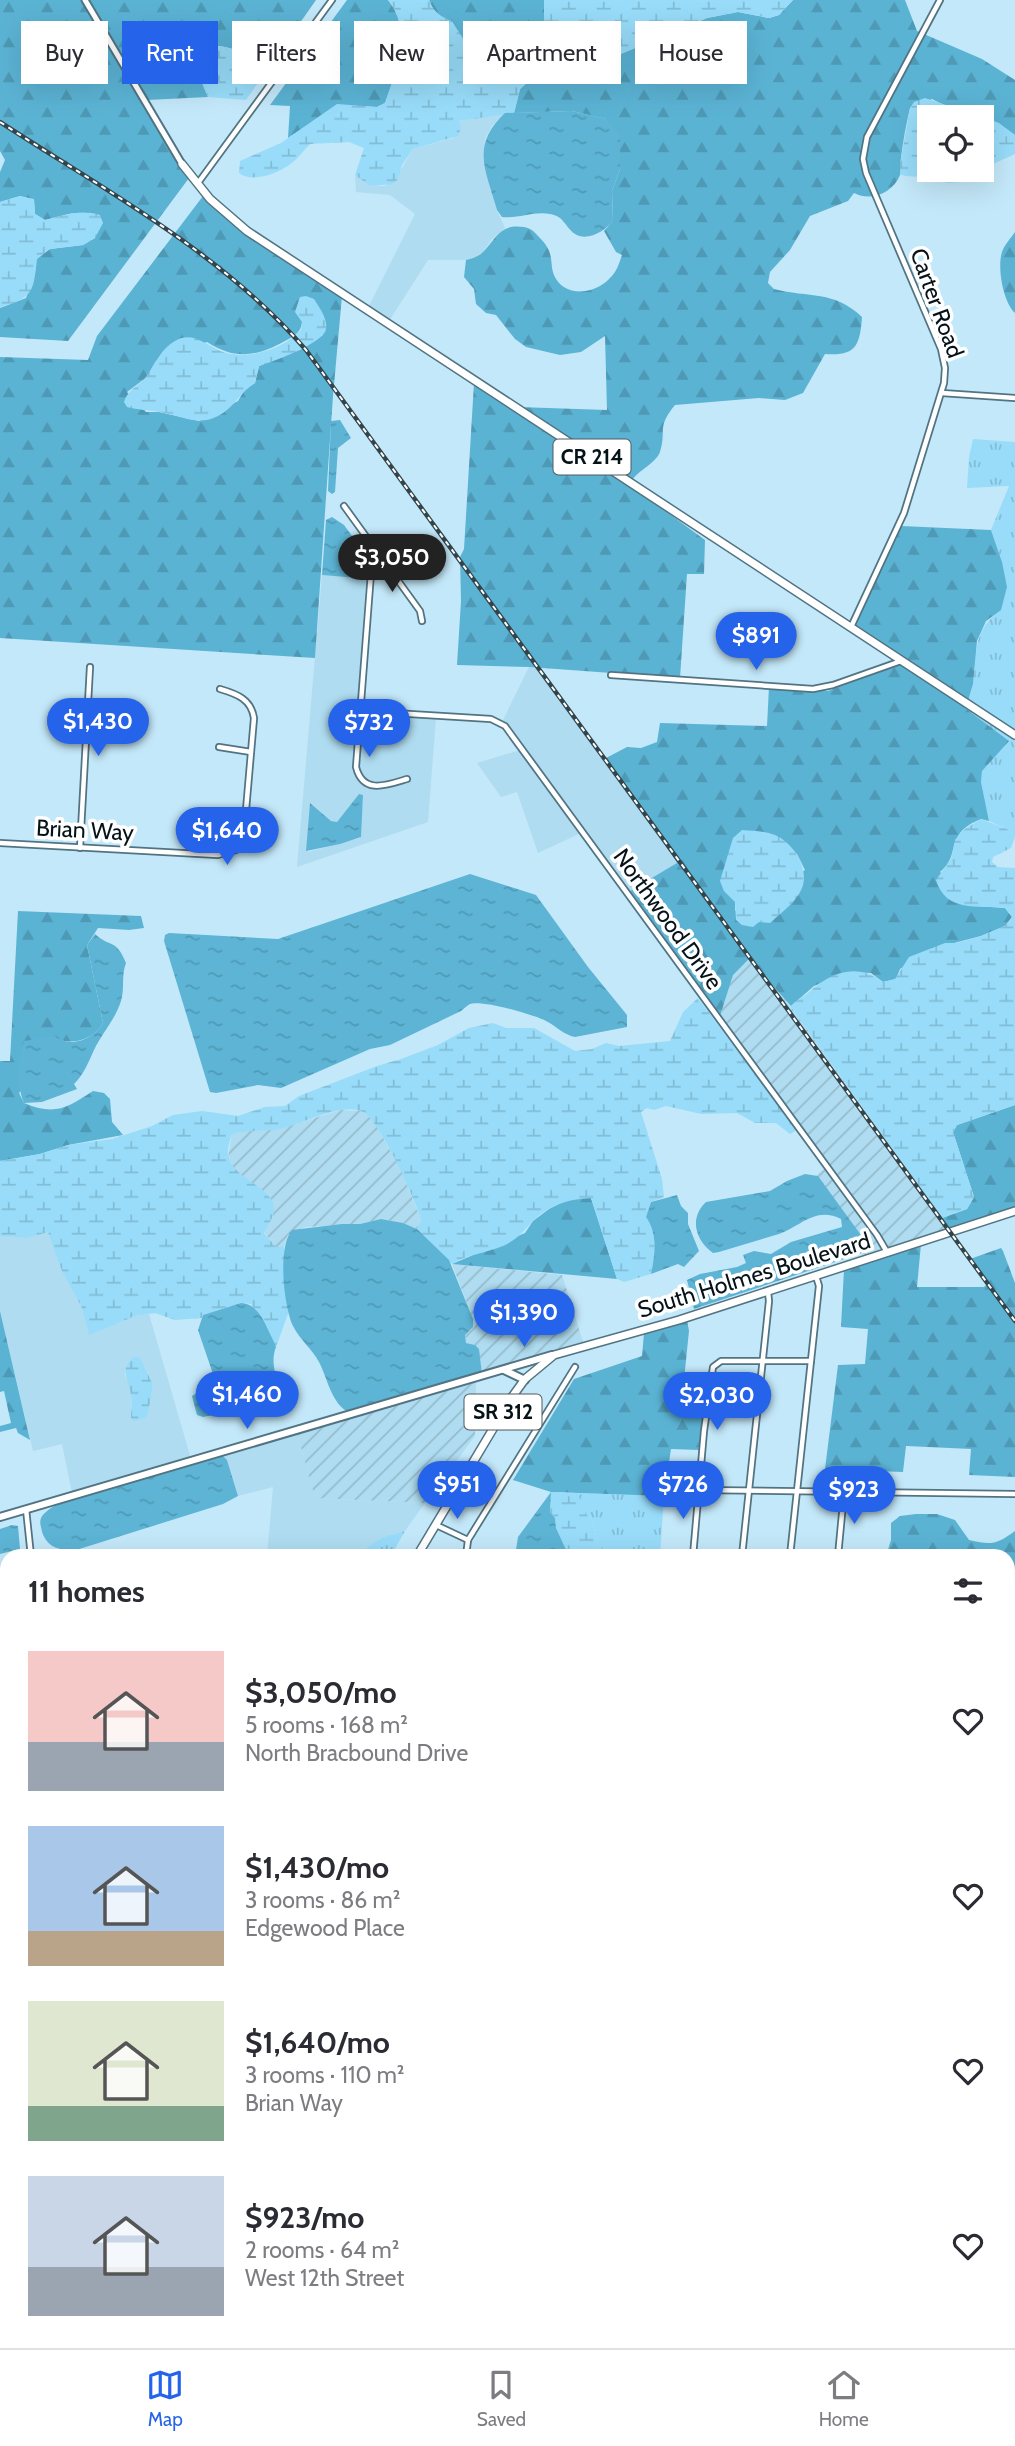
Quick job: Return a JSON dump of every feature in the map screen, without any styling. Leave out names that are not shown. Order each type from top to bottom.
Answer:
[{"type":"main road","name":"CR 214","points":[[182,164],[222,212],[247,231],[1015,735]]},
{"type":"main road","name":"South Holmes Boulevard","points":[[0,1517],[679,1320],[1015,1211]]},
{"type":"main road","name":"SR 312","points":[[421,1549],[524,1380],[554,1355]]},
{"type":"main road","points":[[502,1370],[524,1380]]},
{"type":"street","name":"CR 214","points":[[85,0],[182,164]]},
{"type":"street","points":[[197,184],[332,0]]},
{"type":"street","name":"Carter Road","points":[[851,627],[904,513],[942,393],[944,368],[941,349],[866,173],[863,159],[867,137],[940,0]]},
{"type":"street","points":[[942,393],[1015,398]]},
{"type":"street","points":[[344,506],[420,611],[422,621]]},
{"type":"street","points":[[382,559],[371,573],[356,767],[362,782],[379,787],[407,779]]},
{"type":"street","points":[[611,675],[813,689],[833,685],[902,660]]},
{"type":"street","points":[[80,848],[90,667]]},
{"type":"street","name":"Brian Way","points":[[0,844],[218,855],[236,850],[244,833],[254,718],[252,708],[241,697],[220,688]]},
{"type":"street","name":"Northwood Drive","points":[[360,711],[491,719],[505,726],[888,1253]]},
{"type":"street","points":[[219,747],[251,752]]},
{"type":"street","points":[[791,1549],[819,1286],[816,1276]]},
{"type":"street","points":[[743,1549],[768,1292]]},
{"type":"street","points":[[694,1549],[715,1364],[811,1361]]},
{"type":"street","points":[[467,1549],[468,1540],[575,1367]]},
{"type":"street","points":[[699,1490],[1015,1494]]},
{"type":"street","points":[[839,1549],[844,1493]]},
{"type":"street","points":[[26,1509],[30,1549]]},
{"type":"street","points":[[436,1525],[468,1540]]},
{"type":"shaded area","points":[[505,113],[492,126],[485,139],[484,160],[497,210],[505,228],[492,239],[480,256],[466,260],[428,260],[389,321],[368,308],[415,214],[390,195],[356,192],[355,175],[370,186],[385,186],[399,173],[413,149],[454,138],[459,121]]},
{"type":"shaded area","points":[[322,575],[364,578],[366,581],[353,767],[361,784],[379,789],[410,780],[408,776],[379,785],[364,780],[359,767],[363,714],[436,718],[428,822],[297,867]],"holes":[[[359,794],[363,795],[360,838],[308,852],[311,804],[331,821],[337,822]]]},
{"type":"shaded area","points":[[529,667],[539,668],[606,758],[677,864],[630,891],[503,720]]},
{"type":"shaded area","points":[[520,750],[581,833],[538,853],[517,792],[501,797],[477,763]]},
{"type":"shaded area","points":[[750,959],[791,1006],[950,1230],[889,1250],[720,1016],[733,974]]},
{"type":"shaded area","points":[[341,1110],[362,1111],[374,1121],[402,1172],[421,1220],[417,1229],[381,1219],[360,1224],[305,1227],[288,1235],[284,1246],[276,1247],[264,1232],[273,1217],[228,1158],[232,1134],[249,1130],[275,1130]]},
{"type":"shaded area","points":[[825,1168],[884,1252],[867,1257],[862,1253],[864,1240],[816,1176]]},
{"type":"shaded area","points":[[48,1232],[81,1306],[89,1334],[135,1316],[149,1314],[191,1459],[72,1493],[62,1444],[33,1451],[0,1311],[0,1236]],"holes":[[[133,1357],[140,1357],[153,1385],[148,1414],[131,1418],[131,1389],[125,1375],[127,1363]]]},
{"type":"shaded area","points":[[452,1264],[562,1275],[584,1345],[482,1375],[475,1345],[466,1343],[465,1334],[473,1327],[473,1319]]},
{"type":"shaded area","points":[[476,1382],[475,1436],[425,1503],[315,1498],[297,1433]]},
{"type":"shaded area","points":[[297,1433],[315,1498],[425,1503],[405,1531],[383,1537],[365,1549],[268,1549],[273,1487],[238,1496],[227,1460],[222,1455]]},
{"type":"green space","points":[[0,0],[82,0],[95,21],[21,21],[21,84],[108,84],[108,43],[122,67],[122,84],[132,84],[189,178],[68,341],[0,337],[0,308],[26,298],[35,273],[36,259],[50,249],[83,245],[95,238],[73,213],[45,220],[35,214],[34,200],[20,196],[0,202],[0,172],[5,160],[0,151]]},
{"type":"green space","points":[[87,0],[316,0],[301,21],[232,21],[232,49],[218,46],[218,21],[122,21],[122,58],[108,35],[108,21],[100,21]]},
{"type":"green space","points":[[347,0],[388,0],[396,12],[399,21],[354,21],[354,84],[392,84],[385,103],[377,107],[337,105],[288,138],[290,106],[270,105],[285,84],[340,84],[340,21],[332,21]]},
{"type":"green space","points":[[388,0],[429,0],[438,13],[452,21],[463,39],[463,84],[526,84],[520,89],[514,113],[459,121],[461,128],[458,136],[413,149],[393,184],[370,186],[355,175],[364,148],[349,142],[310,144],[289,165],[264,176],[250,177],[239,173],[240,161],[281,143],[337,104],[377,107],[385,103],[392,84],[449,84],[449,21],[399,21]]},
{"type":"green space","points":[[429,0],[544,0],[544,21],[463,21],[463,40],[449,27],[449,21],[443,21]]},
{"type":"green space","points":[[544,0],[793,0],[779,15],[769,18],[738,12],[700,21],[635,21],[635,48],[621,54],[621,21],[544,21]]},
{"type":"green space","points":[[793,0],[905,0],[917,31],[982,59],[1015,80],[1015,135],[994,122],[994,105],[944,105],[932,99],[910,108],[901,173],[892,187],[874,196],[854,193],[848,201],[810,216],[790,250],[770,272],[768,283],[774,289],[841,302],[862,317],[860,336],[854,348],[843,353],[825,354],[803,393],[785,400],[759,398],[675,405],[664,424],[658,456],[632,480],[518,407],[607,410],[605,336],[581,352],[560,355],[526,347],[515,339],[496,315],[486,313],[476,304],[474,289],[464,277],[466,260],[481,254],[503,230],[516,226],[528,228],[536,234],[548,249],[556,279],[561,285],[575,291],[590,290],[603,284],[615,271],[622,255],[616,252],[604,231],[613,221],[612,191],[620,169],[606,119],[572,111],[514,113],[520,89],[526,84],[621,84],[621,54],[635,48],[635,84],[747,84],[747,21],[700,21],[738,12],[769,18],[779,15]]},
{"type":"green space","points":[[218,46],[232,49],[232,84],[257,84],[246,100],[208,97],[202,84],[218,84]]},
{"type":"green space","points":[[137,84],[203,84],[208,97],[147,100]]},
{"type":"green space","points":[[925,98],[946,105],[917,105],[917,177],[900,174],[910,108],[914,102]]},
{"type":"green space","points":[[994,121],[1015,135],[1015,154],[994,164]]},
{"type":"green space","points":[[20,196],[34,199],[35,214],[45,220],[72,213],[86,213],[100,215],[103,223],[95,238],[83,245],[50,249],[37,259],[30,292],[20,300],[0,308],[0,202]]},
{"type":"green space","points":[[203,196],[234,225],[342,296],[315,658],[0,638],[0,357],[88,360],[97,336]],"holes":[[[302,322],[323,335],[302,349],[259,366],[255,383],[245,389],[238,401],[199,421],[159,412],[146,412],[127,392],[147,377],[156,361],[207,342],[227,352],[246,354],[265,350],[291,337],[299,332]]]},
{"type":"green space","points":[[1015,232],[1015,313],[1004,293],[1000,266],[1003,249]]},
{"type":"green space","points":[[300,297],[314,299],[324,317],[326,329],[323,334],[297,351],[259,366],[255,383],[224,413],[211,419],[196,420],[127,407],[124,402],[129,393],[145,378],[170,344],[187,337],[230,354],[264,352],[284,343],[301,330],[302,322],[295,312]]},
{"type":"green space","points":[[474,383],[645,496],[705,540],[704,574],[687,574],[680,678],[529,667],[457,665],[461,601],[460,557],[464,549]]},
{"type":"green space","points":[[973,439],[1015,442],[1015,732],[968,701],[978,641],[982,630],[1001,609],[1002,562],[991,530],[1009,486],[967,488]]},
{"type":"green space","points":[[901,526],[991,530],[1007,587],[1001,610],[986,621],[977,641],[973,684],[968,701],[854,626]]},
{"type":"green space","points":[[902,663],[966,705],[965,708],[1009,741],[982,771],[981,782],[989,821],[981,819],[962,831],[947,865],[940,872],[992,907],[1005,908],[1012,917],[1005,926],[981,936],[935,948],[900,969],[896,979],[883,982],[871,973],[847,972],[814,986],[791,1006],[749,959],[733,975],[720,1016],[630,891],[677,863],[606,758],[627,747],[641,748],[657,742],[660,723],[767,726],[769,687],[828,691]],"holes":[[[787,845],[797,854],[805,870],[735,911],[735,902]]]},
{"type":"green space","points":[[966,706],[1015,738],[1015,837],[1007,829],[989,821],[981,782],[982,771]]},
{"type":"green space","points":[[981,819],[1007,829],[1015,837],[1011,848],[993,857],[992,862],[998,867],[1015,868],[1015,1105],[957,1125],[953,1132],[974,1197],[967,1209],[942,1218],[791,1007],[835,975],[854,971],[864,972],[883,982],[895,979],[909,957],[945,943],[957,943],[1005,926],[1012,917],[1005,908],[973,907],[955,903],[941,891],[936,880],[951,859],[955,840],[963,830]]},
{"type":"green space","points":[[742,830],[767,833],[782,839],[798,856],[804,878],[801,891],[784,911],[770,923],[759,922],[753,927],[742,925],[736,920],[735,902],[724,891],[720,881],[733,838]]},
{"type":"green space","points":[[18,911],[141,916],[144,928],[98,928],[87,945],[103,1023],[85,1039],[61,1040],[19,1093],[24,1103],[53,1109],[68,1106],[93,1091],[104,1093],[110,1099],[112,1122],[123,1135],[0,1161],[0,1061],[10,1061]]},
{"type":"green space","points":[[698,998],[797,1130],[790,1134],[776,1123],[755,1123],[737,1113],[701,1114],[666,1106],[654,1110],[647,1108],[641,1112],[662,1179],[664,1197],[651,1202],[646,1217],[654,1237],[651,1274],[624,1282],[617,1279],[591,1198],[552,1207],[538,1216],[508,1244],[452,1264],[417,1229],[421,1220],[396,1162],[370,1118],[354,1109],[332,1112],[275,1130],[232,1134],[228,1155],[232,1164],[238,1172],[265,1192],[274,1208],[264,1233],[276,1247],[284,1246],[285,1289],[289,1311],[276,1347],[251,1304],[241,1303],[203,1315],[202,1318],[175,1320],[155,1313],[135,1316],[89,1335],[81,1306],[62,1271],[48,1232],[27,1238],[0,1236],[0,1161],[40,1154],[68,1145],[112,1139],[152,1126],[173,1115],[202,1111],[238,1116],[265,1107],[285,1106],[299,1096],[438,1045],[469,1028],[493,1023],[506,1028],[534,1028],[575,1051],[592,1049],[606,1043],[619,1046],[670,1041],[683,1012]]},
{"type":"green space","points":[[1015,1105],[1015,1208],[950,1230],[942,1218],[967,1209],[974,1197],[953,1132],[957,1125]]},
{"type":"green space","points":[[591,1198],[617,1279],[452,1264],[525,1233],[533,1221],[569,1199]]},
{"type":"green space","points":[[921,1244],[917,1287],[984,1287],[988,1283],[970,1259],[1001,1248],[1003,1251],[1015,1283],[1015,1477],[969,1475],[971,1449],[906,1446],[903,1472],[825,1469],[838,1365],[865,1364],[868,1329],[841,1327],[844,1269]]},
{"type":"green space","points":[[0,1311],[30,1440],[18,1433],[16,1428],[0,1432],[0,1426],[11,1423],[4,1391],[0,1392]]},
{"type":"green space","points":[[687,1320],[689,1331],[682,1399],[705,1404],[700,1450],[671,1449],[664,1496],[551,1492],[513,1480],[574,1379],[642,1356],[644,1333]]},
{"type":"green space","points":[[133,1357],[140,1357],[153,1385],[148,1414],[145,1418],[134,1421],[131,1418],[131,1395],[126,1375],[126,1366]]},
{"type":"green space","points":[[551,1492],[576,1493],[592,1521],[598,1544],[603,1549],[566,1549],[556,1528],[555,1518],[550,1512]]},
{"type":"green space","points":[[576,1493],[664,1496],[660,1549],[603,1549]]},
{"type":"green space","points":[[937,1514],[955,1520],[969,1540],[977,1542],[998,1541],[1015,1531],[1015,1549],[888,1549],[891,1523],[900,1516]]},
{"type":"green space","points":[[405,1531],[395,1549],[365,1549],[383,1537]]},
{"type":"water","points":[[572,111],[607,119],[620,136],[620,169],[612,191],[613,221],[601,231],[585,237],[575,234],[555,215],[538,213],[502,217],[497,210],[484,159],[487,136],[494,125],[505,113]]},
{"type":"water","points":[[340,420],[351,438],[338,448],[335,492],[332,494],[328,491],[331,421]]},
{"type":"water","points":[[332,517],[344,525],[366,555],[358,578],[322,575],[326,520]]},
{"type":"water","points":[[359,794],[363,795],[361,837],[306,851],[310,803],[331,821],[337,822]]},
{"type":"water","points":[[470,874],[536,895],[627,1015],[627,1027],[575,1037],[530,1015],[476,1003],[390,1045],[370,1049],[281,1088],[258,1085],[210,1092],[164,941],[165,935],[169,933],[278,939]]},
{"type":"water","points":[[95,934],[116,947],[126,963],[118,1008],[74,1084],[77,1089],[42,1102],[24,1103],[19,1072],[24,1041],[57,1036],[62,1040],[75,1042],[95,1033],[103,1023],[87,945]]},
{"type":"water","points":[[805,1174],[818,1176],[866,1242],[862,1253],[694,1309],[687,1280],[700,1274],[737,1267],[746,1263],[743,1255],[754,1251],[771,1254],[791,1242],[842,1227],[841,1219],[824,1215],[816,1216],[779,1234],[719,1252],[713,1253],[702,1242],[696,1222],[697,1215],[706,1202],[770,1191]]},
{"type":"water","points":[[677,1195],[681,1206],[688,1213],[688,1224],[699,1251],[684,1267],[678,1264],[651,1274],[654,1237],[646,1217],[651,1202]]},
{"type":"water","points":[[381,1219],[417,1229],[449,1260],[473,1319],[473,1327],[465,1335],[466,1343],[479,1349],[482,1375],[350,1413],[338,1404],[319,1362],[293,1326],[285,1292],[285,1250],[292,1230],[360,1224]]},
{"type":"water","points":[[241,1303],[248,1304],[258,1312],[274,1342],[274,1370],[282,1392],[278,1399],[255,1401],[242,1409],[203,1417],[197,1415],[192,1396],[212,1384],[214,1377],[198,1330],[203,1315]]},
{"type":"water","points":[[222,1455],[227,1460],[238,1496],[223,1504],[79,1549],[61,1549],[48,1542],[43,1533],[40,1522],[43,1515],[66,1500]]},
{"type":"water","points":[[551,1492],[550,1512],[555,1518],[556,1528],[566,1549],[516,1549],[518,1537]]},
{"type":"water","points":[[18,1526],[20,1549],[0,1549],[0,1529]]},
{"type":"railway","points":[[0,122],[200,253],[273,315],[306,350],[1015,1321]]}]
